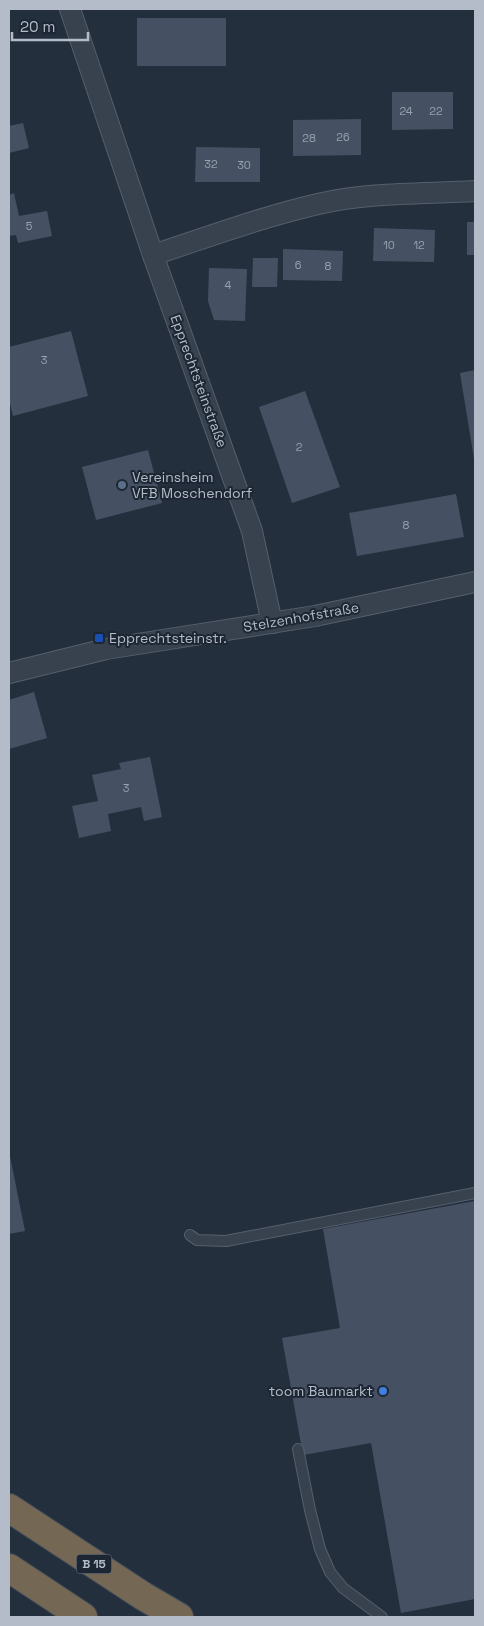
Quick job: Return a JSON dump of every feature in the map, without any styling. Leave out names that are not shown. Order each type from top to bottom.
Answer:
[{"type":"highway","name":"B 15","points":[[9,1508],[143,1596],[180,1617]]},
{"type":"highway","points":[[9,1568],[83,1617]]},
{"type":"street","name":"Epprechtsteinstraße","points":[[70,9],[153,255],[252,531],[272,623]]},
{"type":"street","points":[[153,255],[252,223],[319,204],[368,196],[475,191]]},
{"type":"street","name":"Stelzenhofstraße","points":[[9,673],[106,649],[315,616],[475,582]]},
{"type":"lane","points":[[190,1236],[197,1240],[226,1241],[475,1193]]},
{"type":"lane","points":[[298,1449],[318,1541],[330,1572],[343,1588],[382,1617]]},
{"type":"building","points":[[137,18],[226,18],[226,66],[137,66]]},
{"type":"building","points":[[392,92],[453,92],[453,129],[392,130]]},
{"type":"building","points":[[361,119],[361,155],[293,156],[293,120]]},
{"type":"building","points":[[23,123],[29,148],[9,153],[9,126]]},
{"type":"building","points":[[196,147],[260,148],[260,182],[195,182]]},
{"type":"building","points":[[14,193],[19,216],[47,211],[52,236],[18,243],[16,235],[9,236],[9,195]]},
{"type":"building","points":[[467,222],[475,222],[475,255],[467,255]]},
{"type":"building","points":[[374,228],[435,230],[434,262],[373,261]]},
{"type":"building","points":[[283,249],[343,251],[342,281],[283,280]]},
{"type":"building","points":[[253,258],[278,258],[277,287],[252,287]]},
{"type":"building","points":[[209,268],[247,269],[245,321],[214,320],[208,301]]},
{"type":"building","points":[[71,331],[88,396],[13,416],[9,399],[9,347]]},
{"type":"building","points":[[475,370],[475,459],[474,459],[460,373]]},
{"type":"building","points":[[305,391],[340,487],[292,503],[259,407]]},
{"type":"building","name":"Vereinsheim VFB Moschendorf","points":[[148,450],[162,503],[96,520],[82,467]]},
{"type":"building","points":[[456,494],[464,537],[357,556],[349,513]]},
{"type":"building","points":[[34,692],[47,738],[9,749],[9,700]]},
{"type":"building","points":[[150,757],[162,817],[144,821],[141,807],[108,814],[111,831],[79,838],[72,806],[98,801],[92,775],[121,769],[119,763]]},
{"type":"building","points":[[9,1151],[25,1231],[9,1234]]},
{"type":"building","name":"toom Baumarkt","points":[[475,1201],[475,1599],[401,1613],[371,1443],[303,1455],[282,1338],[340,1328],[323,1229]]},
{"type":"place","name":"Vereinsheim VFB Moschendorf","points":[[122,485]]},
{"type":"place","name":"Epprechtsteinstr.","points":[[99,638]]},
{"type":"place","name":"toom Baumarkt","points":[[383,1391]]}]
